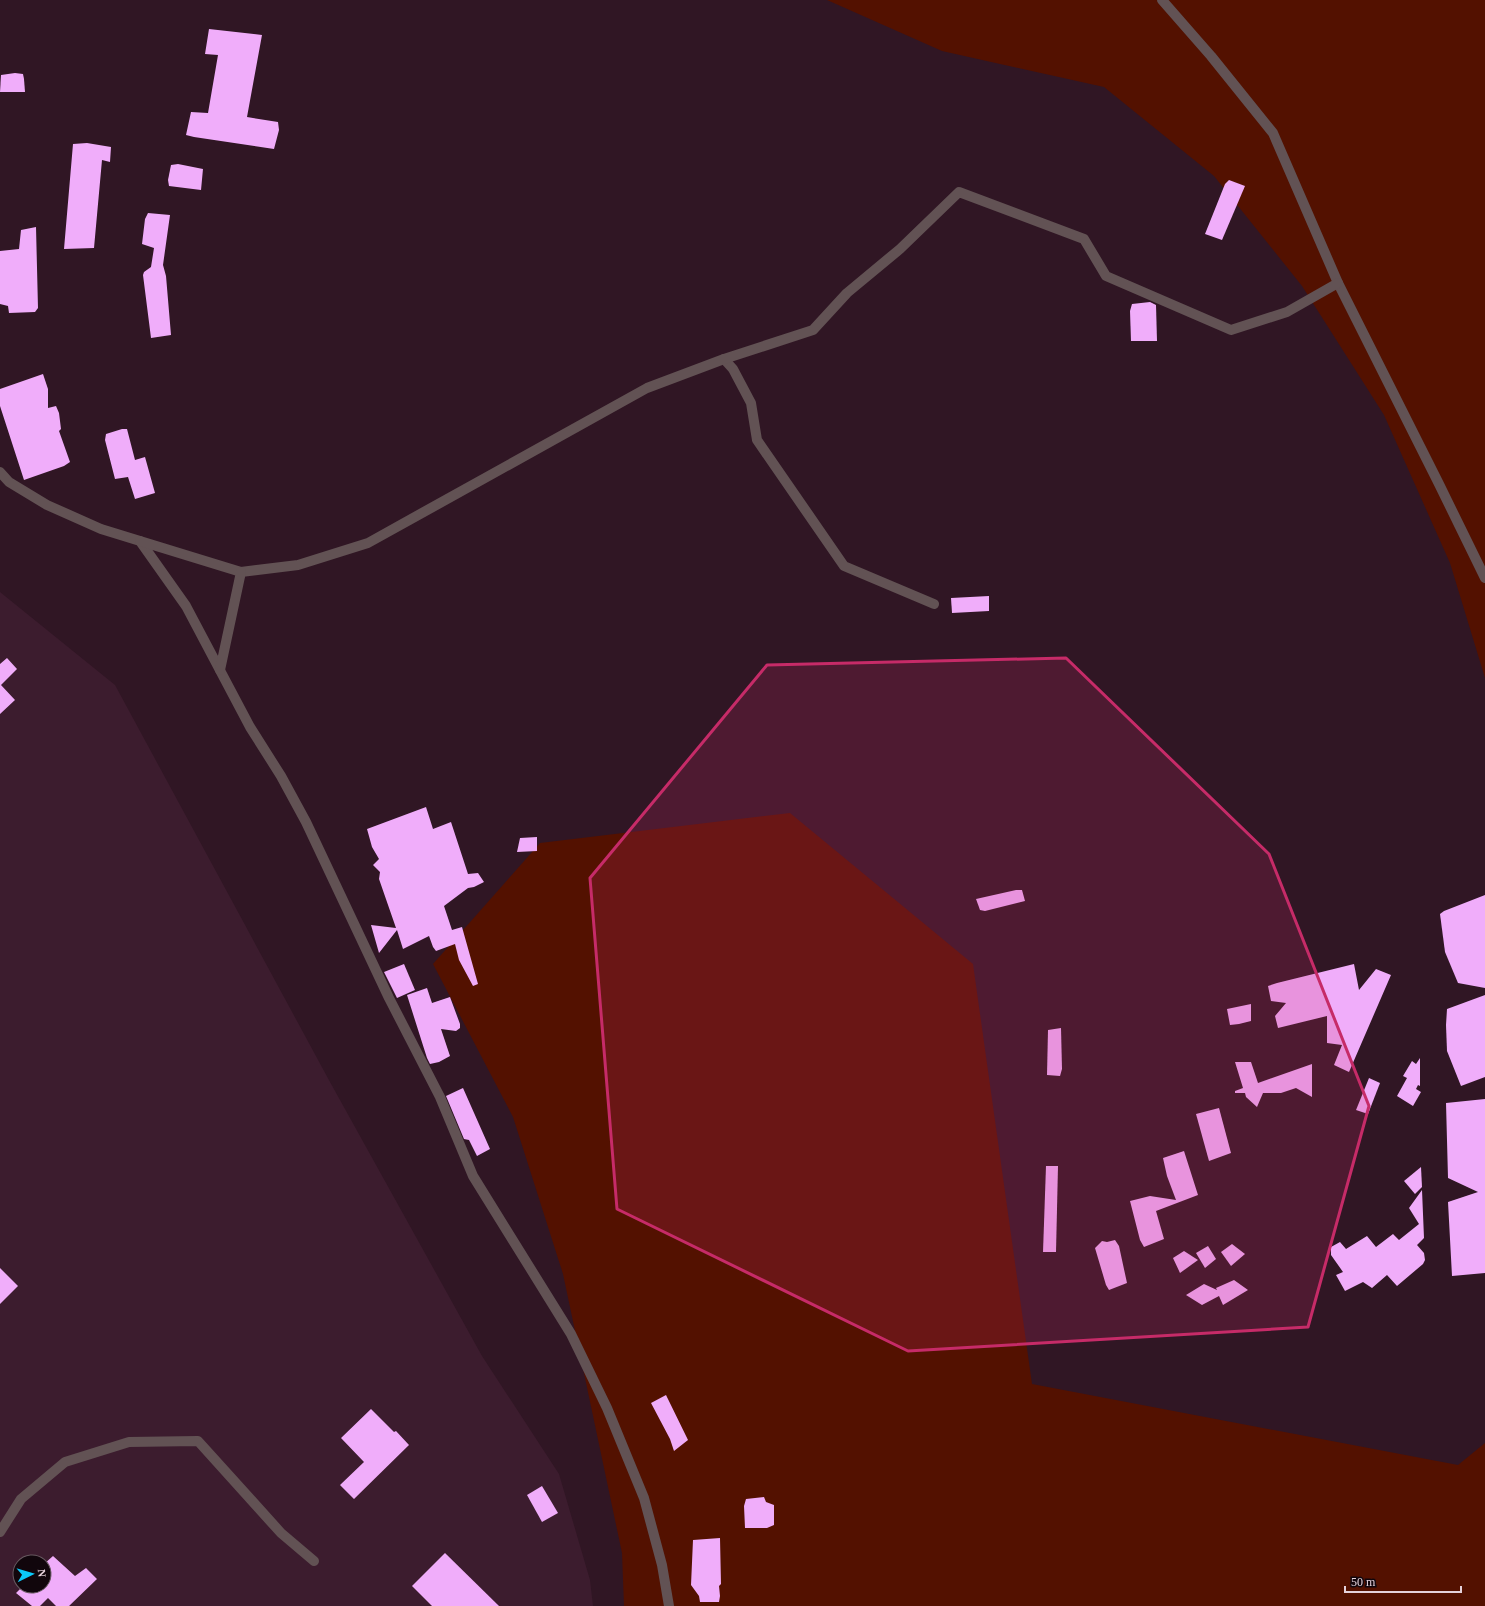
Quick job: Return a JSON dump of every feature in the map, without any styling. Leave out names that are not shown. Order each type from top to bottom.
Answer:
[{"type":"lane","points":[[1162,0],[1211,56],[1273,133],[1338,283],[1440,484],[1485,578]]},
{"type":"lane","points":[[0,472],[10,482],[47,505],[101,529],[241,572],[298,565],[368,543],[647,388],[724,359],[813,330],[847,293],[900,249],[959,192],[1084,239],[1106,276],[1231,330],[1288,312],[1338,283]]},
{"type":"lane","points":[[724,359],[733,370],[751,402],[757,440],[844,566],[934,604]]},
{"type":"lane","points":[[140,541],[186,606],[250,726],[282,776],[306,822],[389,998],[440,1097],[473,1176],[571,1334],[604,1401],[644,1498],[662,1565],[669,1606]]},
{"type":"lane","points":[[220,670],[241,572]]},
{"type":"lane","points":[[0,1532],[21,1499],[65,1462],[128,1442],[198,1441],[281,1533],[314,1561]]},
{"type":"highlighted area","points":[[1066,658],[1269,854],[1369,1106],[1308,1327],[908,1351],[617,1209],[590,878],[767,665]]},
{"type":"shaded area","points":[[827,0],[1485,0],[1485,678],[1450,563],[1384,415],[1302,286],[1214,176],[1104,87],[942,51]]},
{"type":"shaded area","points":[[0,592],[115,685],[330,1082],[482,1356],[559,1474],[590,1580],[593,1606],[0,1606]]},
{"type":"shaded area","points":[[790,813],[973,964],[1032,1384],[1458,1465],[1485,1443],[1485,1606],[624,1606],[622,1553],[563,1274],[513,1117],[433,964],[540,843]]},
{"type":"building","points":[[209,29],[262,35],[247,117],[278,122],[279,130],[274,149],[186,135],[191,112],[208,113],[218,55],[205,54]]},
{"type":"building","points":[[15,73],[23,74],[25,92],[0,92],[1,75]]},
{"type":"building","points":[[87,143],[111,147],[110,162],[102,160],[94,248],[64,249],[73,144]]},
{"type":"building","points":[[178,164],[203,169],[201,190],[169,186],[168,180],[171,165]]},
{"type":"building","points":[[1229,180],[1245,186],[1222,240],[1205,234],[1225,184]]},
{"type":"building","points":[[148,213],[170,215],[163,265],[166,276],[171,335],[151,338],[143,275],[144,272],[151,267],[154,248],[142,244],[145,219]]},
{"type":"building","points":[[36,227],[38,308],[35,312],[9,313],[8,306],[0,304],[0,251],[19,249],[21,230]]},
{"type":"building","points":[[1150,302],[1156,305],[1157,341],[1131,341],[1130,311],[1132,304]]},
{"type":"building","points":[[43,374],[48,389],[48,408],[56,406],[59,413],[61,429],[59,431],[70,462],[64,466],[24,480],[0,406],[0,389]]},
{"type":"building","points":[[127,429],[135,460],[145,457],[155,493],[135,499],[128,477],[115,479],[105,440],[106,434]]},
{"type":"building","points":[[989,596],[989,611],[952,613],[951,598]]},
{"type":"building","points":[[7,658],[17,669],[1,685],[15,700],[0,714],[0,664]]},
{"type":"building","points":[[426,807],[433,829],[451,822],[468,874],[478,873],[484,882],[468,888],[444,906],[452,930],[462,927],[478,984],[473,986],[459,960],[455,944],[436,951],[429,936],[403,949],[397,930],[379,953],[371,925],[396,928],[379,879],[380,872],[373,865],[379,859],[372,847],[367,829]]},
{"type":"building","points":[[537,837],[537,851],[517,852],[520,838]]},
{"type":"building","points":[[1022,890],[1025,901],[985,911],[980,910],[976,899]]},
{"type":"building","points":[[1485,895],[1485,988],[1458,983],[1445,952],[1440,914],[1444,911]]},
{"type":"building","points":[[404,964],[415,990],[397,998],[384,972]]},
{"type":"building","points":[[1354,964],[1359,990],[1376,969],[1391,975],[1349,1072],[1334,1065],[1342,1045],[1327,1043],[1327,1016],[1278,1028],[1275,1016],[1286,1003],[1271,1001],[1268,986]]},
{"type":"building","points":[[427,988],[432,1003],[450,997],[460,1024],[460,1028],[456,1031],[441,1029],[450,1056],[439,1062],[430,1064],[407,995]]},
{"type":"building","points":[[1485,995],[1485,1077],[1461,1086],[1447,1051],[1447,1009]]},
{"type":"building","points":[[1251,1004],[1251,1021],[1230,1025],[1227,1009]]},
{"type":"building","points":[[1061,1028],[1062,1069],[1060,1076],[1047,1075],[1048,1030]]},
{"type":"building","points":[[1420,1058],[1420,1086],[1418,1085],[1416,1089],[1421,1092],[1413,1106],[1397,1096],[1407,1078],[1403,1076],[1412,1061],[1416,1064]]},
{"type":"building","points":[[1235,1062],[1251,1062],[1258,1083],[1312,1064],[1312,1097],[1296,1088],[1281,1093],[1263,1093],[1257,1107],[1246,1097],[1245,1093],[1235,1093],[1235,1091],[1243,1088]]},
{"type":"building","points":[[1369,1078],[1380,1083],[1368,1114],[1356,1110]]},
{"type":"building","points":[[463,1088],[490,1149],[477,1156],[469,1140],[464,1139],[446,1096]]},
{"type":"building","points":[[1485,1099],[1485,1273],[1452,1276],[1448,1202],[1478,1192],[1448,1178],[1446,1103]]},
{"type":"building","points":[[1219,1108],[1231,1153],[1209,1161],[1196,1114]]},
{"type":"building","points":[[1184,1151],[1198,1195],[1156,1211],[1164,1239],[1144,1247],[1140,1240],[1130,1201],[1150,1196],[1176,1200],[1167,1176],[1163,1158]]},
{"type":"building","points":[[1046,1166],[1058,1166],[1056,1252],[1043,1252]]},
{"type":"building","points":[[1421,1167],[1422,1187],[1415,1194],[1404,1181]]},
{"type":"building","points":[[1422,1190],[1424,1238],[1417,1245],[1424,1253],[1425,1260],[1423,1264],[1397,1286],[1387,1275],[1372,1288],[1363,1282],[1345,1291],[1336,1275],[1343,1272],[1331,1255],[1331,1247],[1340,1242],[1346,1249],[1367,1236],[1376,1247],[1393,1234],[1399,1240],[1419,1224],[1409,1208]]},
{"type":"building","points":[[1115,1240],[1119,1246],[1127,1283],[1109,1290],[1106,1285],[1095,1248],[1102,1241],[1107,1242]]},
{"type":"building","points":[[1232,1244],[1245,1254],[1231,1266],[1221,1252]]},
{"type":"building","points":[[1208,1246],[1216,1259],[1205,1268],[1196,1253]]},
{"type":"building","points":[[1184,1251],[1198,1260],[1180,1273],[1173,1258]]},
{"type":"building","points":[[0,1268],[18,1286],[0,1304]]},
{"type":"building","points":[[1234,1280],[1248,1290],[1223,1305],[1219,1296],[1202,1305],[1186,1295],[1204,1284],[1217,1290],[1216,1288]]},
{"type":"building","points":[[666,1395],[688,1440],[674,1451],[670,1439],[651,1403]]},
{"type":"building","points":[[371,1409],[394,1432],[396,1431],[409,1445],[354,1499],[340,1485],[364,1462],[341,1438]]},
{"type":"building","points":[[542,1486],[558,1513],[542,1522],[527,1495]]},
{"type":"building","points":[[764,1497],[766,1502],[774,1505],[774,1525],[767,1528],[745,1528],[744,1506],[746,1499]]},
{"type":"building","points":[[720,1538],[721,1584],[719,1586],[719,1602],[700,1602],[699,1596],[691,1585],[693,1540]]},
{"type":"building","points":[[445,1553],[499,1606],[432,1606],[412,1586]]},
{"type":"building","points":[[53,1556],[75,1576],[86,1568],[97,1579],[69,1606],[56,1606],[48,1598],[40,1606],[32,1606],[17,1594],[52,1594]]}]
